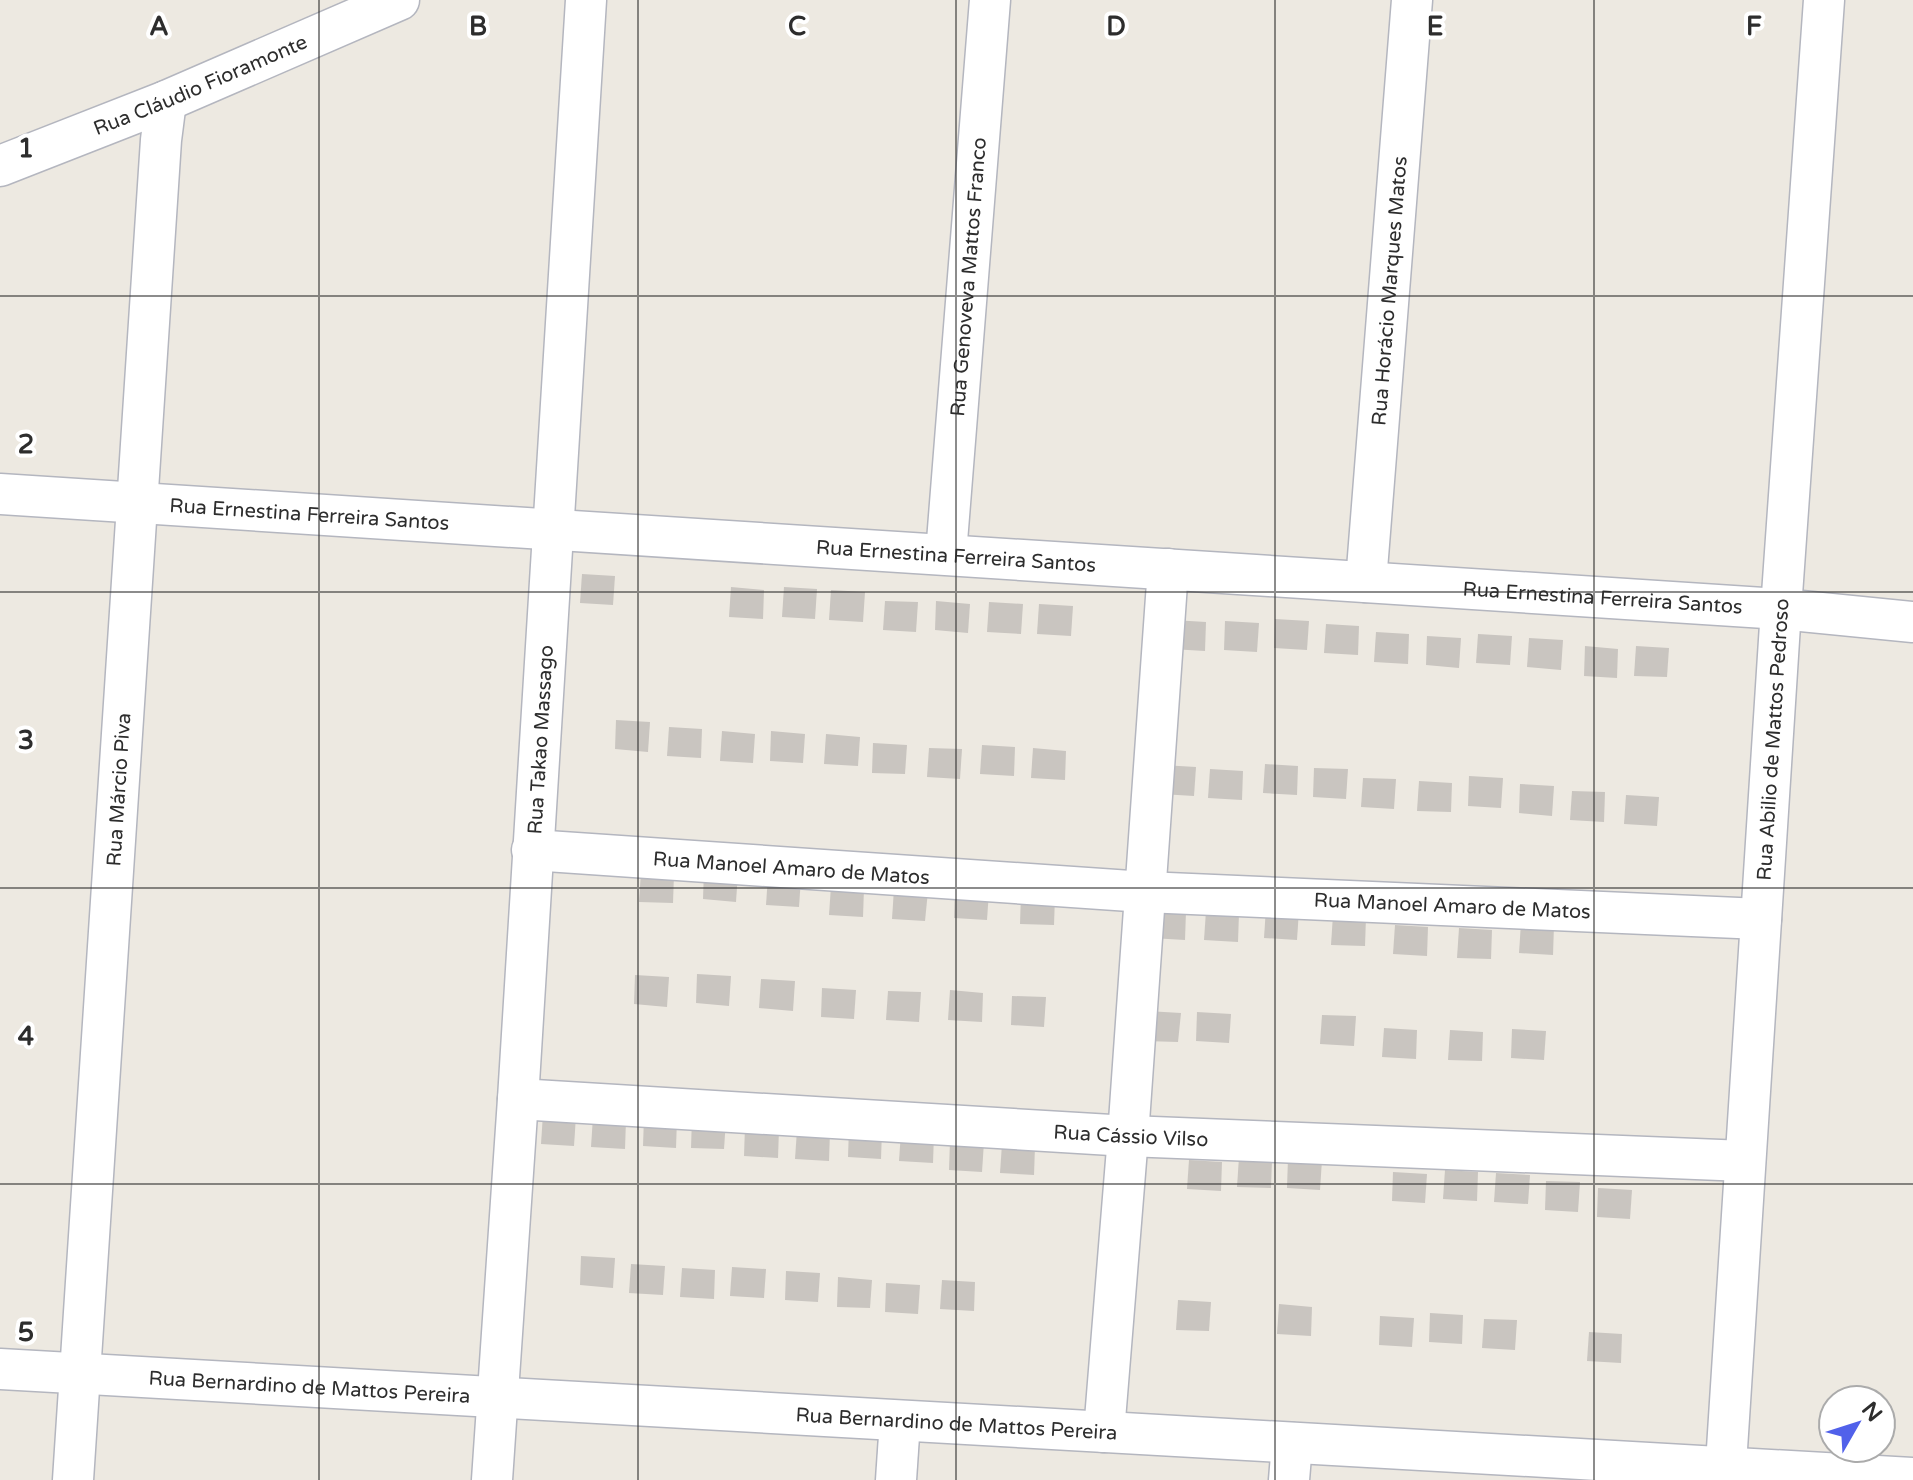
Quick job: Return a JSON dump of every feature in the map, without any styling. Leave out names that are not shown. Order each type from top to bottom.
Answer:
[{"type":"street","name":"Rua Cláudio Fioramonte","points":[[0,166],[166,101],[399,0]]},
{"type":"street","name":"Rua Takao Massago","points":[[492,1480],[586,0]]},
{"type":"street","name":"Rua Genoveva Mattos Franco","points":[[946,554],[990,0]]},
{"type":"street","name":"Rua Horácio Marques Matos","points":[[1366,582],[1412,0]]},
{"type":"street","name":"Rua Abilio de Mattos Pedroso","points":[[1725,1474],[1824,0]]},
{"type":"street","name":"Rua Márcio Piva","points":[[73,1480],[166,101]]},
{"type":"street","name":"Rua Ernestina Ferreira Santos","points":[[0,494],[1781,609],[1913,622]]},
{"type":"street","points":[[1104,1432],[1168,569]]},
{"type":"street","name":"Rua Manoel Amaro de Matos","points":[[532,850],[1145,892],[1761,919]]},
{"type":"street","name":"Rua Cássio Vilso","points":[[518,1099],[1128,1136],[1745,1161]]},
{"type":"street","name":"Rua Bernardino de Mattos Pereira","points":[[0,1369],[1104,1432],[1291,1461],[1913,1478]]},
{"type":"street","points":[[896,1480],[900,1421]]},
{"type":"building","points":[[582,574],[615,576],[613,605],[580,603]]},
{"type":"building","points":[[731,587],[764,590],[763,619],[729,617]]},
{"type":"building","points":[[784,587],[817,589],[815,619],[782,617]]},
{"type":"building","points":[[831,590],[865,592],[863,622],[829,620]]},
{"type":"building","points":[[885,601],[918,602],[916,632],[883,630]]},
{"type":"building","points":[[936,601],[970,604],[968,633],[935,630]]},
{"type":"building","points":[[989,602],[1023,604],[1021,634],[987,632]]},
{"type":"building","points":[[1039,604],[1073,606],[1071,636],[1037,634]]},
{"type":"building","points":[[1275,619],[1309,621],[1307,650],[1274,648]]},
{"type":"building","points":[[1173,620],[1206,622],[1205,651],[1171,649]]},
{"type":"building","points":[[1225,621],[1259,623],[1257,652],[1224,650]]},
{"type":"building","points":[[1326,624],[1359,626],[1358,655],[1324,653]]},
{"type":"building","points":[[1376,632],[1409,634],[1408,664],[1374,662]]},
{"type":"building","points":[[1478,634],[1512,636],[1510,665],[1476,663]]},
{"type":"building","points":[[1427,636],[1461,638],[1459,668],[1426,665]]},
{"type":"building","points":[[1529,638],[1563,640],[1561,670],[1527,667]]},
{"type":"building","points":[[1585,646],[1618,649],[1617,678],[1584,676]]},
{"type":"building","points":[[1636,646],[1669,648],[1667,677],[1634,676]]},
{"type":"building","points":[[616,720],[650,722],[648,752],[615,749]]},
{"type":"building","points":[[669,727],[702,729],[701,758],[667,756]]},
{"type":"building","points":[[722,731],[755,734],[753,763],[720,761]]},
{"type":"building","points":[[771,731],[805,734],[803,763],[770,761]]},
{"type":"building","points":[[826,734],[860,737],[858,766],[824,764]]},
{"type":"building","points":[[873,743],[907,745],[905,774],[872,773]]},
{"type":"building","points":[[982,745],[1015,747],[1014,776],[980,774]]},
{"type":"building","points":[[929,748],[962,749],[960,779],[927,777]]},
{"type":"building","points":[[1033,748],[1066,751],[1065,780],[1031,778]]},
{"type":"building","points":[[1265,764],[1298,766],[1297,795],[1263,793]]},
{"type":"building","points":[[1162,765],[1196,767],[1194,796],[1161,794]]},
{"type":"building","points":[[1314,768],[1348,769],[1346,799],[1313,797]]},
{"type":"building","points":[[1210,769],[1243,771],[1242,800],[1208,798]]},
{"type":"building","points":[[1469,776],[1503,778],[1501,808],[1468,806]]},
{"type":"building","points":[[1363,778],[1396,779],[1394,809],[1361,807]]},
{"type":"building","points":[[1419,781],[1452,783],[1451,812],[1417,811]]},
{"type":"building","points":[[1520,784],[1554,786],[1552,816],[1519,813]]},
{"type":"building","points":[[1572,791],[1605,792],[1604,822],[1570,820]]},
{"type":"building","points":[[1626,795],[1659,797],[1657,826],[1624,824]]},
{"type":"building","points":[[704,870],[738,872],[736,902],[703,899]]},
{"type":"building","points":[[641,872],[674,874],[673,903],[639,902]]},
{"type":"building","points":[[768,876],[801,878],[799,907],[766,905]]},
{"type":"building","points":[[831,886],[864,888],[863,917],[829,915]]},
{"type":"building","points":[[894,889],[928,891],[925,921],[892,919]]},
{"type":"building","points":[[955,889],[989,891],[987,920],[954,918]]},
{"type":"building","points":[[1021,894],[1055,896],[1054,925],[1020,924]]},
{"type":"building","points":[[1266,908],[1299,910],[1297,940],[1264,938]]},
{"type":"building","points":[[1153,909],[1186,911],[1185,940],[1151,938]]},
{"type":"building","points":[[1206,911],[1239,913],[1238,942],[1204,940]]},
{"type":"building","points":[[1333,915],[1366,917],[1365,946],[1331,945]]},
{"type":"building","points":[[1521,923],[1554,925],[1553,955],[1519,953]]},
{"type":"building","points":[[1395,925],[1428,927],[1427,956],[1393,954]]},
{"type":"building","points":[[1459,928],[1492,930],[1491,959],[1457,958]]},
{"type":"building","points":[[697,974],[731,976],[729,1006],[696,1003]]},
{"type":"building","points":[[635,975],[669,977],[667,1007],[634,1004]]},
{"type":"building","points":[[761,979],[795,981],[793,1011],[759,1008]]},
{"type":"building","points":[[822,988],[856,990],[854,1019],[821,1017]]},
{"type":"building","points":[[950,990],[983,993],[982,1022],[948,1020]]},
{"type":"building","points":[[888,991],[921,992],[919,1022],[886,1020]]},
{"type":"building","points":[[1012,996],[1046,997],[1044,1027],[1011,1025]]},
{"type":"building","points":[[1147,1011],[1181,1013],[1178,1042],[1145,1041]]},
{"type":"building","points":[[1197,1012],[1231,1014],[1229,1043],[1196,1041]]},
{"type":"building","points":[[1322,1015],[1356,1016],[1354,1046],[1320,1044]]},
{"type":"building","points":[[1384,1028],[1417,1030],[1416,1059],[1382,1057]]},
{"type":"building","points":[[1512,1029],[1546,1031],[1544,1060],[1511,1058]]},
{"type":"building","points":[[1450,1030],[1483,1032],[1482,1061],[1448,1060]]},
{"type":"building","points":[[543,1114],[576,1116],[574,1146],[541,1144]]},
{"type":"building","points":[[593,1117],[626,1120],[625,1149],[591,1147]]},
{"type":"building","points":[[644,1117],[677,1119],[676,1148],[643,1146]]},
{"type":"building","points":[[692,1118],[726,1120],[724,1149],[691,1148]]},
{"type":"building","points":[[745,1126],[779,1129],[778,1158],[744,1156]]},
{"type":"building","points":[[849,1128],[882,1130],[881,1159],[848,1157]]},
{"type":"building","points":[[797,1130],[830,1131],[829,1161],[795,1159]]},
{"type":"building","points":[[901,1132],[934,1134],[933,1163],[899,1161]]},
{"type":"building","points":[[950,1141],[984,1142],[982,1172],[949,1170]]},
{"type":"building","points":[[1002,1144],[1035,1146],[1034,1175],[1000,1173]]},
{"type":"building","points":[[1239,1157],[1272,1159],[1271,1188],[1237,1187]]},
{"type":"building","points":[[1288,1158],[1322,1160],[1320,1190],[1287,1188]]},
{"type":"building","points":[[1189,1160],[1222,1162],[1221,1191],[1187,1189]]},
{"type":"building","points":[[1445,1170],[1478,1172],[1477,1201],[1443,1199]]},
{"type":"building","points":[[1393,1172],[1427,1174],[1425,1203],[1392,1201]]},
{"type":"building","points":[[1496,1173],[1530,1175],[1528,1204],[1494,1202]]},
{"type":"building","points":[[1546,1181],[1580,1182],[1578,1212],[1545,1210]]},
{"type":"building","points":[[1598,1188],[1632,1190],[1630,1219],[1597,1217]]},
{"type":"building","points":[[581,1256],[615,1258],[613,1288],[580,1285]]},
{"type":"building","points":[[631,1264],[665,1266],[663,1295],[629,1293]]},
{"type":"building","points":[[732,1267],[766,1269],[764,1298],[730,1296]]},
{"type":"building","points":[[682,1268],[715,1270],[714,1299],[680,1297]]},
{"type":"building","points":[[786,1271],[820,1273],[818,1302],[785,1300]]},
{"type":"building","points":[[838,1277],[872,1280],[870,1308],[837,1307]]},
{"type":"building","points":[[942,1280],[975,1282],[974,1311],[940,1309]]},
{"type":"building","points":[[886,1283],[920,1285],[918,1314],[885,1312]]},
{"type":"building","points":[[1178,1300],[1211,1302],[1209,1331],[1176,1330]]},
{"type":"building","points":[[1279,1304],[1312,1307],[1311,1336],[1277,1334]]},
{"type":"building","points":[[1430,1313],[1463,1315],[1462,1344],[1429,1342]]},
{"type":"building","points":[[1380,1316],[1414,1318],[1412,1347],[1379,1345]]},
{"type":"building","points":[[1484,1319],[1517,1320],[1515,1350],[1482,1348]]},
{"type":"building","points":[[1589,1332],[1622,1334],[1621,1363],[1587,1361]]}]
